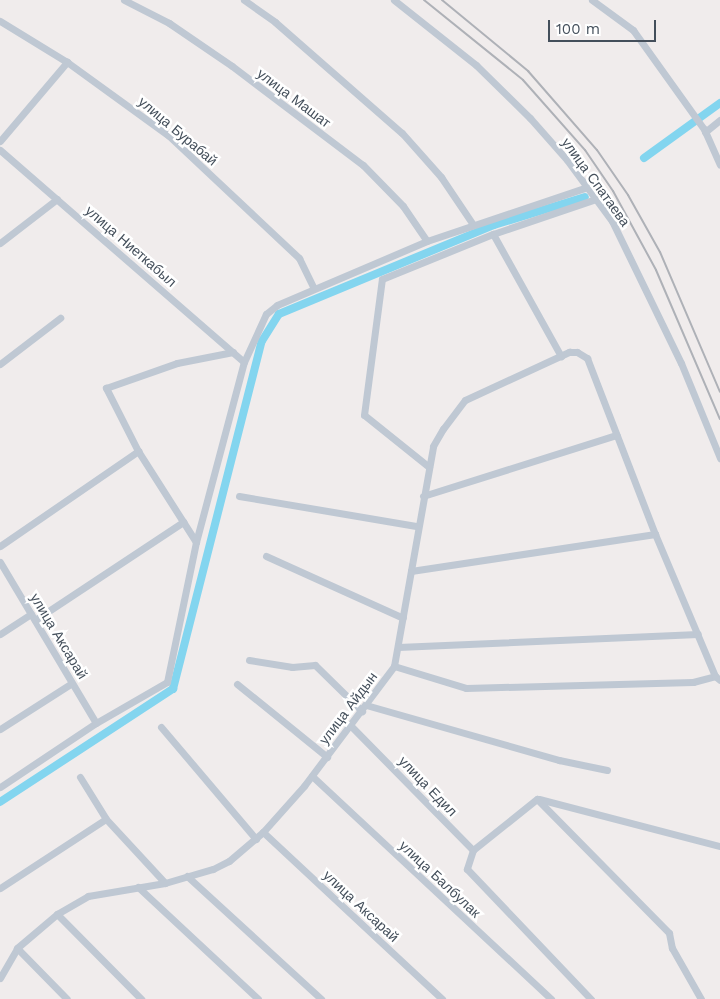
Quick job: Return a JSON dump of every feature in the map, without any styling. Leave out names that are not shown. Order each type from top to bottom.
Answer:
[{"type":"street","name":"улица Машат","points":[[124,0],[169,23],[232,66],[363,165],[403,206],[427,241]]},
{"type":"street","points":[[244,0],[276,22],[402,133],[441,178],[472,223]]},
{"type":"street","name":"улица Спатаева","points":[[394,0],[476,64],[530,118],[596,199],[631,255],[681,363],[720,458]]},
{"type":"street","points":[[592,0],[633,30],[706,132],[720,165]]},
{"type":"street","name":"улица Бурабай","points":[[0,21],[67,62],[168,135],[299,258],[314,289]]},
{"type":"street","points":[[0,140],[67,62]]},
{"type":"street","points":[[706,132],[720,120]]},
{"type":"street","name":"улица Ниеткабыл","points":[[0,150],[244,362]]},
{"type":"street","points":[[0,787],[96,723],[167,682],[196,542],[244,362],[266,314],[277,305],[472,223],[587,187]]},
{"type":"street","points":[[0,243],[57,199]]},
{"type":"street","points":[[429,467],[364,415],[382,279],[493,234],[596,199]]},
{"type":"street","points":[[493,234],[561,356]]},
{"type":"street","points":[[0,364],[60,318]]},
{"type":"street","points":[[196,542],[138,451],[106,388],[176,364],[233,352]]},
{"type":"street","name":"улица Айдын","points":[[0,978],[17,948],[57,914],[88,896],[165,883],[213,869],[256,839],[312,776],[394,666],[417,526],[433,446],[465,400],[561,356],[578,352],[587,358],[617,435]]},
{"type":"street","points":[[394,666],[466,688],[693,682],[717,678],[655,534],[617,435],[423,496]]},
{"type":"street","points":[[0,546],[138,451]]},
{"type":"street","points":[[239,496],[417,526]]},
{"type":"street","points":[[0,634],[33,617],[183,522]]},
{"type":"street","points":[[411,571],[655,534]]},
{"type":"street","points":[[266,556],[403,618]]},
{"type":"street","name":"улица Аксарай","points":[[0,562],[96,723]]},
{"type":"street","points":[[398,647],[698,634]]},
{"type":"street","points":[[249,660],[292,667],[315,665],[364,708],[559,760],[607,770]]},
{"type":"street","points":[[0,729],[72,683]]},
{"type":"street","points":[[237,684],[327,757]]},
{"type":"street","name":"улица Едил","points":[[351,726],[473,850]]},
{"type":"street","points":[[161,727],[256,839]]},
{"type":"street","name":"улица Балбулак","points":[[312,776],[551,999]]},
{"type":"street","points":[[80,777],[106,819],[165,883]]},
{"type":"street","points":[[473,850],[537,799]]},
{"type":"street","points":[[537,799],[720,846]]},
{"type":"street","points":[[537,799],[669,933],[672,948],[701,999]]},
{"type":"street","points":[[0,888],[106,819]]},
{"type":"street","name":"улица Аксарай","points":[[263,832],[442,999]]},
{"type":"street","name":"улица Балбулак","points":[[473,850],[467,869],[591,999]]},
{"type":"street","points":[[187,876],[321,999]]},
{"type":"street","points":[[138,887],[258,999]]},
{"type":"street","points":[[57,914],[141,999]]},
{"type":"street","points":[[17,948],[67,999]]},
{"type":"waterway","points":[[644,158],[720,103]]},
{"type":"waterway","points":[[0,802],[173,689],[262,341],[279,314],[494,225],[585,197]]},
{"type":"railway","points":[[424,0],[523,80],[585,150],[613,191],[656,270],[720,419]]},
{"type":"railway","points":[[442,0],[528,71],[597,150],[628,195],[660,252],[720,392]]}]
